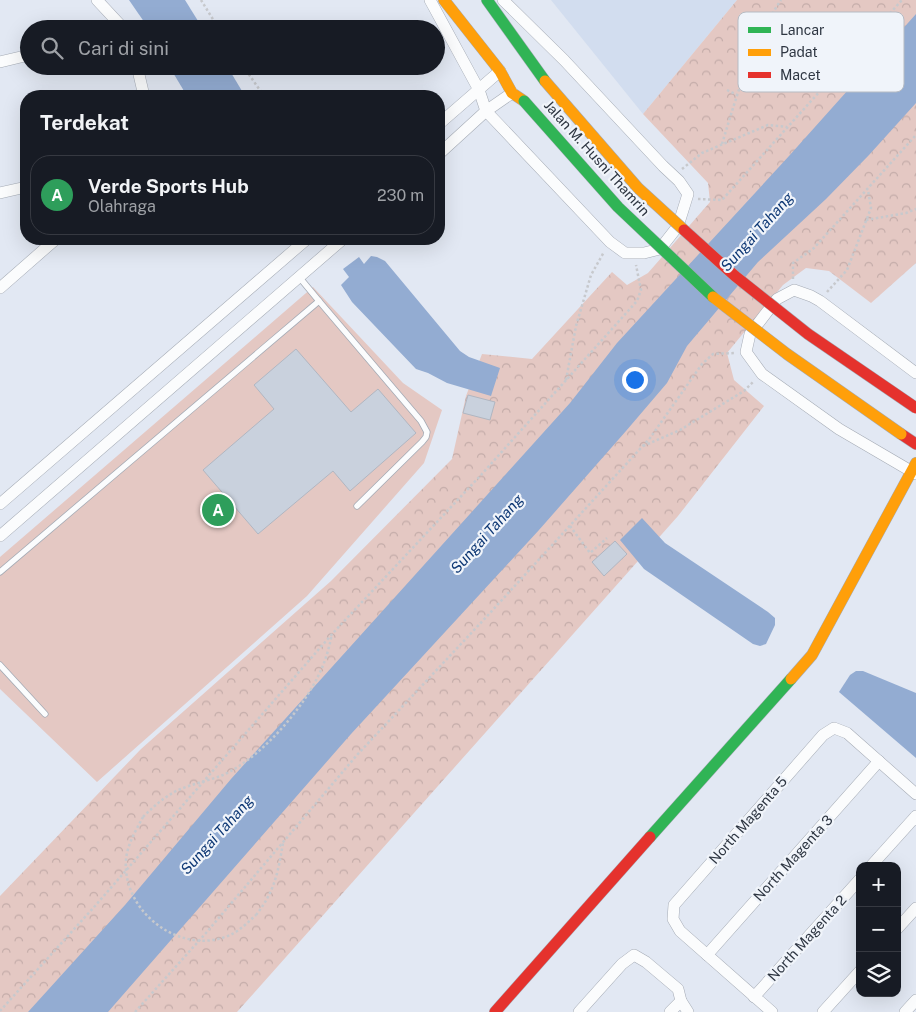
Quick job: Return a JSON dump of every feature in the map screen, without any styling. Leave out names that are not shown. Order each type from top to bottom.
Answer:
[{"type":"main road","name":"Jalan M. Husni Thamrin","points":[[444,0],[500,71],[512,93],[524,101],[618,208],[715,298],[787,354],[916,444]]},
{"type":"main road","name":"Jalan M. Husni Thamrin","points":[[487,0],[544,81],[638,188],[735,276],[808,334],[916,408]]},
{"type":"main road","points":[[495,1012],[812,655],[914,470]]},
{"type":"street","points":[[97,0],[116,20]]},
{"type":"street","points":[[430,0],[441,20]]},
{"type":"street","points":[[445,28],[479,90],[486,111],[610,242],[625,253],[644,253],[660,249],[678,226],[688,194],[674,176],[564,60],[503,0]]},
{"type":"street","points":[[0,62],[20,57]]},
{"type":"street","points":[[445,119],[500,71]]},
{"type":"street","points":[[139,75],[143,90]]},
{"type":"street","points":[[445,149],[486,111],[512,93]]},
{"type":"street","points":[[0,194],[20,189]]},
{"type":"street","points":[[0,288],[49,245]]},
{"type":"street","points":[[0,504],[300,245]]},
{"type":"street","points":[[0,536],[336,245]]},
{"type":"street","points":[[914,470],[839,429],[762,374],[746,352],[750,334],[777,300],[794,290],[820,301],[916,373]]},
{"type":"street","name":"North Magenta 5","points":[[707,955],[680,931],[673,919],[674,904],[822,735],[834,728],[847,733],[879,761]]},
{"type":"street","points":[[879,761],[916,794]]},
{"type":"street","name":"North Magenta 3","points":[[707,955],[879,761]]},
{"type":"street","points":[[875,862],[916,816]]},
{"type":"street","name":"North Magenta 2","points":[[754,997],[856,883]]},
{"type":"street","points":[[901,925],[916,908]]},
{"type":"street","points":[[579,1012],[622,964],[634,955],[646,962],[678,989],[681,1000],[688,1012]]},
{"type":"street","points":[[707,955],[772,1012]]},
{"type":"street","points":[[823,1012],[856,975]]},
{"type":"street","points":[[670,1012],[681,1000]]},
{"type":"street","points":[[905,1012],[916,1000]]},
{"type":"lane","points":[[300,278],[421,421],[427,432],[422,442],[357,506]]},
{"type":"lane","points":[[0,572],[319,301]]},
{"type":"lane","points":[[0,665],[45,714]]},
{"type":"path","points":[[201,0],[213,20]]},
{"type":"path","points":[[774,12],[781,0]]},
{"type":"path","points":[[891,12],[902,0]]},
{"type":"path","points":[[249,75],[260,90]]},
{"type":"path","points":[[727,90],[737,95]]},
{"type":"path","points":[[722,144],[738,92]]},
{"type":"path","points":[[687,199],[722,200],[819,92]]},
{"type":"path","points":[[674,176],[702,152],[768,125],[787,127]]},
{"type":"path","points":[[794,290],[793,263],[814,248],[916,135]]},
{"type":"path","points":[[820,301],[847,270],[871,208],[868,189]]},
{"type":"path","points":[[866,220],[906,213],[916,209]]},
{"type":"path","points":[[565,381],[576,326],[591,275],[610,242]]},
{"type":"path","points":[[0,1011],[95,906],[333,633],[481,475],[637,301],[641,290],[633,253]]},
{"type":"path","points":[[135,1012],[206,933],[357,754],[650,438],[702,364],[713,354],[746,352]]},
{"type":"path","points":[[642,447],[680,430],[744,392],[762,374]]},
{"type":"path","points":[[570,526],[590,552],[607,538]]},
{"type":"path","points":[[283,842],[277,877],[268,900],[242,928],[226,937],[206,941],[168,932],[148,917],[134,899],[128,881],[126,860],[132,836],[143,817],[157,803],[176,791],[224,774],[260,750],[283,727],[315,681],[325,661],[333,633]]},
{"type":"shaded area","points":[[551,0],[737,0],[643,114]]},
{"type":"green space","points":[[737,0],[916,0],[916,263],[871,303],[829,271],[806,268],[783,285],[727,353],[734,380],[764,406],[678,516],[237,1012],[0,1012],[0,896],[141,749],[331,581],[452,459],[466,396],[482,354],[532,359],[612,272],[627,285],[648,273],[710,202],[708,183],[643,114]]},
{"type":"green space","points":[[313,287],[403,383],[442,410],[424,463],[307,596],[97,782],[0,689],[0,557]]},
{"type":"water","points":[[129,0],[185,0],[197,20],[143,20]]},
{"type":"water","name":"Sungai Tahang","points":[[916,14],[916,103],[826,199],[758,262],[687,346],[667,383],[539,530],[351,734],[108,1012],[28,1012],[125,905],[231,779],[570,403],[617,343],[846,92],[904,92],[904,27]]},
{"type":"water","points":[[174,75],[232,75],[241,90],[183,90]]},
{"type":"water","points":[[371,256],[385,261],[460,351],[469,357],[500,368],[491,396],[447,383],[416,369],[352,302],[341,285],[349,277],[343,269],[359,257],[364,264]]},
{"type":"water","points":[[642,518],[665,543],[775,618],[775,625],[766,644],[760,646],[753,644],[644,569],[620,540]]},
{"type":"water","points":[[856,671],[863,671],[916,693],[916,758],[839,692],[850,675]]},
{"type":"building","points":[[296,349],[351,412],[378,389],[416,433],[350,491],[333,471],[258,534],[203,470],[274,409],[254,385]]},
{"type":"building","points":[[468,395],[495,402],[490,420],[463,413]]},
{"type":"building","points":[[615,541],[627,554],[604,576],[592,562]]},
{"type":"traffic: fast","points":[[487,0],[545,81]]},
{"type":"traffic: fast","points":[[524,101],[618,207],[713,297]]},
{"type":"traffic: fast","points":[[650,837],[791,679]]},
{"type":"traffic: slow","points":[[444,0],[500,71],[512,93],[524,101]]},
{"type":"traffic: slow","points":[[545,81],[638,188],[684,230]]},
{"type":"traffic: slow","points":[[713,297],[787,354],[901,434]]},
{"type":"traffic: slow","points":[[791,679],[812,655],[916,463]]},
{"type":"traffic: jam","points":[[684,230],[735,276],[808,334],[916,408]]},
{"type":"traffic: jam","points":[[901,434],[916,444]]},
{"type":"traffic: jam","points":[[495,1012],[650,837]]},
{"type":"place","name":"Verde Sports Hub","points":[[218,510]]}]
